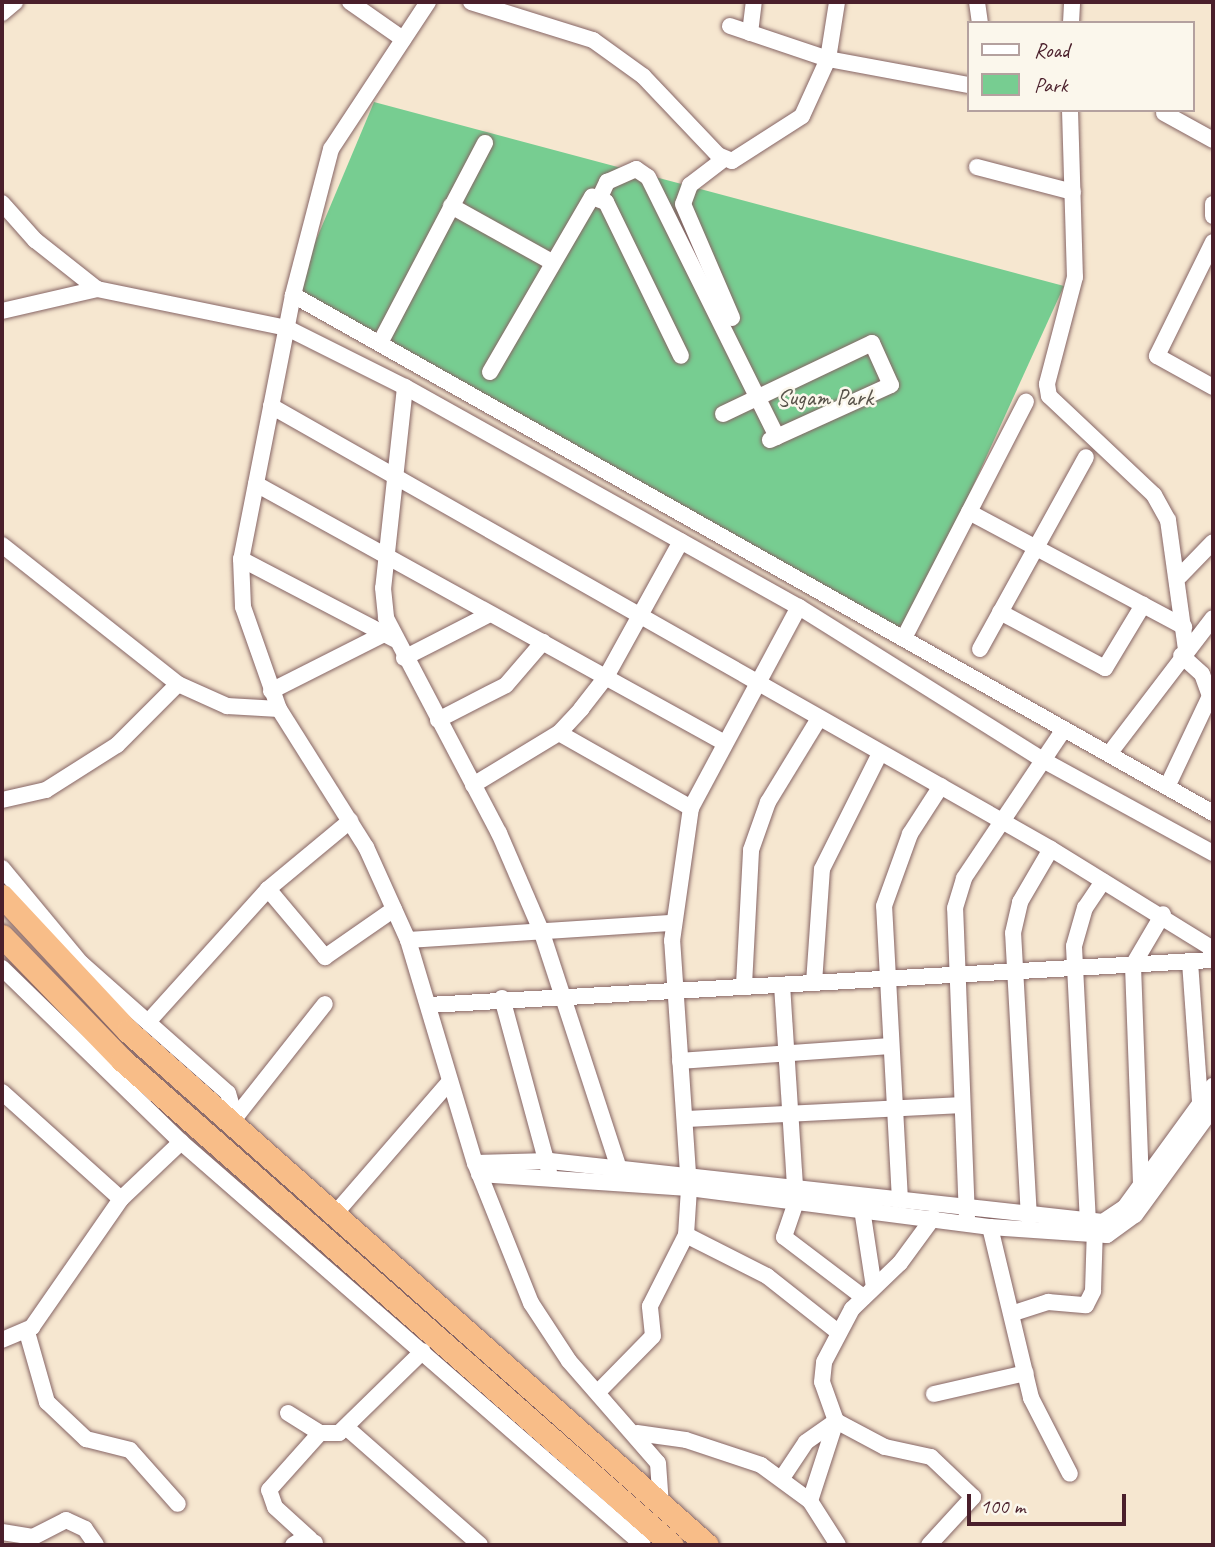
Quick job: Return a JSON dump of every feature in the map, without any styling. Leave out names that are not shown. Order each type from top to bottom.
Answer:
[{"type":"highway","points":[[2,896],[84,990],[238,1122],[334,1215],[707,1545]]},
{"type":"highway","points":[[2,936],[122,1060],[672,1545]]},
{"type":"street","points":[[2,13],[15,2]]},
{"type":"street","points":[[350,2],[404,39]]},
{"type":"street","points":[[428,2],[331,149],[293,295],[241,559],[243,607],[279,709],[350,821],[408,940],[477,1169],[531,1303],[598,1392],[636,1433],[658,1463],[661,1502]]},
{"type":"street","points":[[471,2],[593,40],[660,90],[724,159]]},
{"type":"street","points":[[750,33],[754,2]]},
{"type":"street","points":[[732,318],[683,204],[690,185],[724,159],[741,158],[802,116],[828,58],[837,2]]},
{"type":"street","points":[[977,2],[980,21]]},
{"type":"street","points":[[1071,21],[1072,2]]},
{"type":"street","points":[[730,26],[828,58],[967,85]]},
{"type":"street","points":[[1068,112],[1075,277],[1048,376],[1049,396],[1154,495],[1168,520],[1180,576],[1184,653],[1202,674],[1211,702],[1167,787]]},
{"type":"street","points":[[1164,113],[1213,140]]},
{"type":"street","points":[[380,343],[485,143]]},
{"type":"street","points":[[976,167],[1073,192]]},
{"type":"street","points":[[490,372],[586,203],[600,197],[607,182],[636,169],[648,177],[757,397],[773,438],[891,385],[872,343],[757,397],[723,414]]},
{"type":"street","points":[[600,197],[681,356]]},
{"type":"street","points":[[2,203],[35,240],[97,289]]},
{"type":"street","points":[[1213,204],[1213,216]]},
{"type":"street","points":[[452,206],[552,262]]},
{"type":"street","points":[[1213,242],[1157,356],[1213,387]]},
{"type":"street","points":[[2,311],[97,289],[288,328],[405,387],[799,607],[1043,760],[1213,853]]},
{"type":"street","points":[[293,295],[1213,813]]},
{"type":"street","points":[[389,637],[383,588],[385,555],[397,478],[405,387]]},
{"type":"street","points":[[904,638],[1026,402]]},
{"type":"street","points":[[271,406],[642,618],[756,687],[941,786],[1051,849],[1163,914],[1213,949]]},
{"type":"street","points":[[980,649],[1086,457]]},
{"type":"street","points":[[256,484],[488,615],[543,642],[723,742]]},
{"type":"street","points":[[969,512],[1184,627]]},
{"type":"street","points":[[473,785],[559,733],[606,677],[642,618],[681,541]]},
{"type":"street","points":[[1180,576],[1213,541]]},
{"type":"street","points":[[2,545],[178,684],[227,706],[279,709]]},
{"type":"street","points":[[241,559],[389,637],[404,658],[473,785],[542,933],[565,995],[619,1168]]},
{"type":"street","points":[[1000,612],[1105,668],[1143,605]]},
{"type":"street","points":[[598,1392],[653,1336],[650,1306],[686,1235],[689,1182],[673,923],[691,808],[723,742],[799,607]]},
{"type":"street","points":[[404,658],[488,615]]},
{"type":"street","points":[[1109,754],[1213,618]]},
{"type":"street","points":[[271,691],[389,637]]},
{"type":"street","points":[[438,720],[506,685],[543,642]]},
{"type":"street","points":[[2,800],[46,790],[107,751],[178,684]]},
{"type":"street","points":[[744,985],[751,850],[768,802],[818,720]]},
{"type":"street","points":[[967,1217],[953,975],[953,918],[964,878],[1064,729]]},
{"type":"street","points":[[559,733],[691,808]]},
{"type":"street","points":[[814,983],[822,869],[835,832],[880,754]]},
{"type":"street","points":[[900,1200],[884,979],[884,905],[896,865],[941,786]]},
{"type":"street","points":[[148,1022],[268,889],[350,821]]},
{"type":"street","points":[[1029,1218],[1012,971],[1020,902],[1051,849]]},
{"type":"street","points":[[2,868],[56,937],[220,1084],[238,1122],[325,1004]]},
{"type":"street","points":[[1014,1312],[1048,1302],[1086,1305],[1093,1291],[1093,1227],[1073,970],[1077,925],[1103,881]]},
{"type":"street","points":[[268,889],[326,957],[394,909]]},
{"type":"street","points":[[1141,1184],[1133,965],[1163,914]]},
{"type":"street","points":[[408,940],[673,923]]},
{"type":"street","points":[[429,1005],[502,998],[1073,970],[1213,960]]},
{"type":"street","points":[[795,1195],[862,1209],[933,1218],[1029,1218],[1093,1227],[1116,1217],[1207,1106],[1190,962]]},
{"type":"street","points":[[2,968],[181,1142],[643,1545]]},
{"type":"street","points":[[782,985],[795,1195],[784,1237],[869,1292]]},
{"type":"street","points":[[502,998],[549,1168]]},
{"type":"street","points":[[680,1060],[889,1046]]},
{"type":"street","points":[[334,1215],[450,1081]]},
{"type":"street","points":[[549,1168],[795,1195],[900,1200],[967,1217],[990,1227],[1124,1228],[1207,1106],[1213,1086]]},
{"type":"street","points":[[2,1092],[121,1199]]},
{"type":"street","points":[[685,1119],[894,1111],[960,1105]]},
{"type":"street","points":[[2,1340],[27,1332],[121,1199],[181,1142]]},
{"type":"street","points":[[477,1169],[619,1168],[689,1182]]},
{"type":"street","points":[[862,1209],[869,1292]]},
{"type":"street","points":[[810,1502],[836,1421],[822,1372],[838,1332],[933,1218]]},
{"type":"street","points":[[990,1227],[1014,1312],[1039,1420],[1070,1474]]},
{"type":"street","points":[[686,1235],[767,1276],[838,1332]]},
{"type":"street","points":[[27,1332],[47,1402],[86,1439],[130,1450],[178,1504]]},
{"type":"street","points":[[313,1542],[275,1507],[270,1490],[320,1433],[347,1428],[423,1351]]},
{"type":"street","points":[[934,1394],[1026,1373]]},
{"type":"street","points":[[288,1413],[320,1433]]},
{"type":"street","points":[[782,1478],[806,1442],[836,1421]]},
{"type":"street","points":[[836,1421],[885,1447],[931,1457],[971,1493],[972,1502],[929,1545]]},
{"type":"street","points":[[347,1428],[480,1545]]},
{"type":"street","points":[[636,1433],[725,1452],[782,1478],[810,1502],[838,1545]]},
{"type":"street","points":[[2,1532],[33,1537],[66,1520],[85,1529],[96,1545]]},
{"type":"street","points":[[293,1545],[313,1542]]},
{"type":"green space","name":"Sugam Park","points":[[374,102],[1064,286],[904,638],[293,295]]}]
